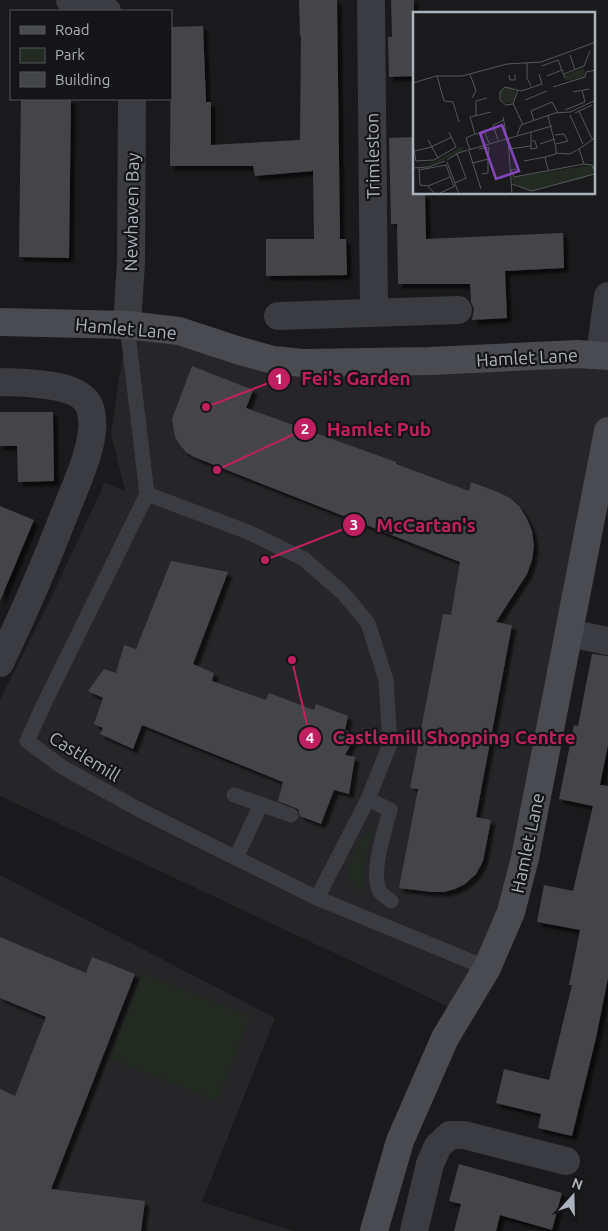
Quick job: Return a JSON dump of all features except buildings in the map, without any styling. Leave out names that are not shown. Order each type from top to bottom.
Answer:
[{"type":"street","points":[[70,0],[86,2],[105,10]]},
{"type":"street","name":"Trimleston","points":[[371,0],[374,312]]},
{"type":"street","name":"Newhaven Bay","points":[[127,324],[131,263],[132,100]]},
{"type":"street","points":[[604,355],[608,296]]},
{"type":"street","points":[[278,316],[458,310]]},
{"type":"street","name":"Hamlet Lane","points":[[0,322],[127,324],[179,331],[273,360],[303,363],[430,361],[578,354],[604,355]]},
{"type":"street","points":[[0,382],[41,384],[78,393],[87,402],[92,414],[92,432],[82,472],[36,585],[0,663]]},
{"type":"street","name":"Hamlet Lane","points":[[374,1231],[400,1141],[445,1038],[487,968],[511,912],[526,858],[608,431]]},
{"type":"street","points":[[569,632],[608,641]]},
{"type":"street","points":[[414,1231],[430,1164],[438,1146],[450,1134],[464,1135],[566,1161]]},
{"type":"lane","points":[[127,324],[147,494],[248,532],[304,559],[343,593],[368,623],[386,680],[390,744],[368,799],[317,898]]},
{"type":"lane","name":"Castlemill","points":[[147,494],[27,741],[62,767],[138,809],[317,898],[487,968]]},
{"type":"lane","points":[[234,795],[291,815]]},
{"type":"lane","points":[[368,799],[390,810],[378,864],[378,884],[381,893],[391,901]]},
{"type":"lane","points":[[236,858],[260,804]]},
{"type":"shaded area","points":[[127,325],[240,351],[608,356],[608,431],[525,858],[460,1012],[0,796],[0,700],[51,598],[105,482],[125,491],[111,433]]},
{"type":"shaded area","points":[[0,875],[275,1018],[202,1202],[293,1231],[0,1231]]},
{"type":"green space","points":[[372,830],[363,873],[364,895],[348,877],[352,857],[358,844]]},
{"type":"green space","points":[[142,973],[250,1016],[218,1101],[110,1059]]},
{"type":"place","name":"Fei's Garden","points":[[206,407]]},
{"type":"place","name":"Hamlet Pub","points":[[217,470]]},
{"type":"place","name":"McCartan's","points":[[265,560]]},
{"type":"place","name":"Castlemill Shopping Centre","points":[[292,660]]}]
